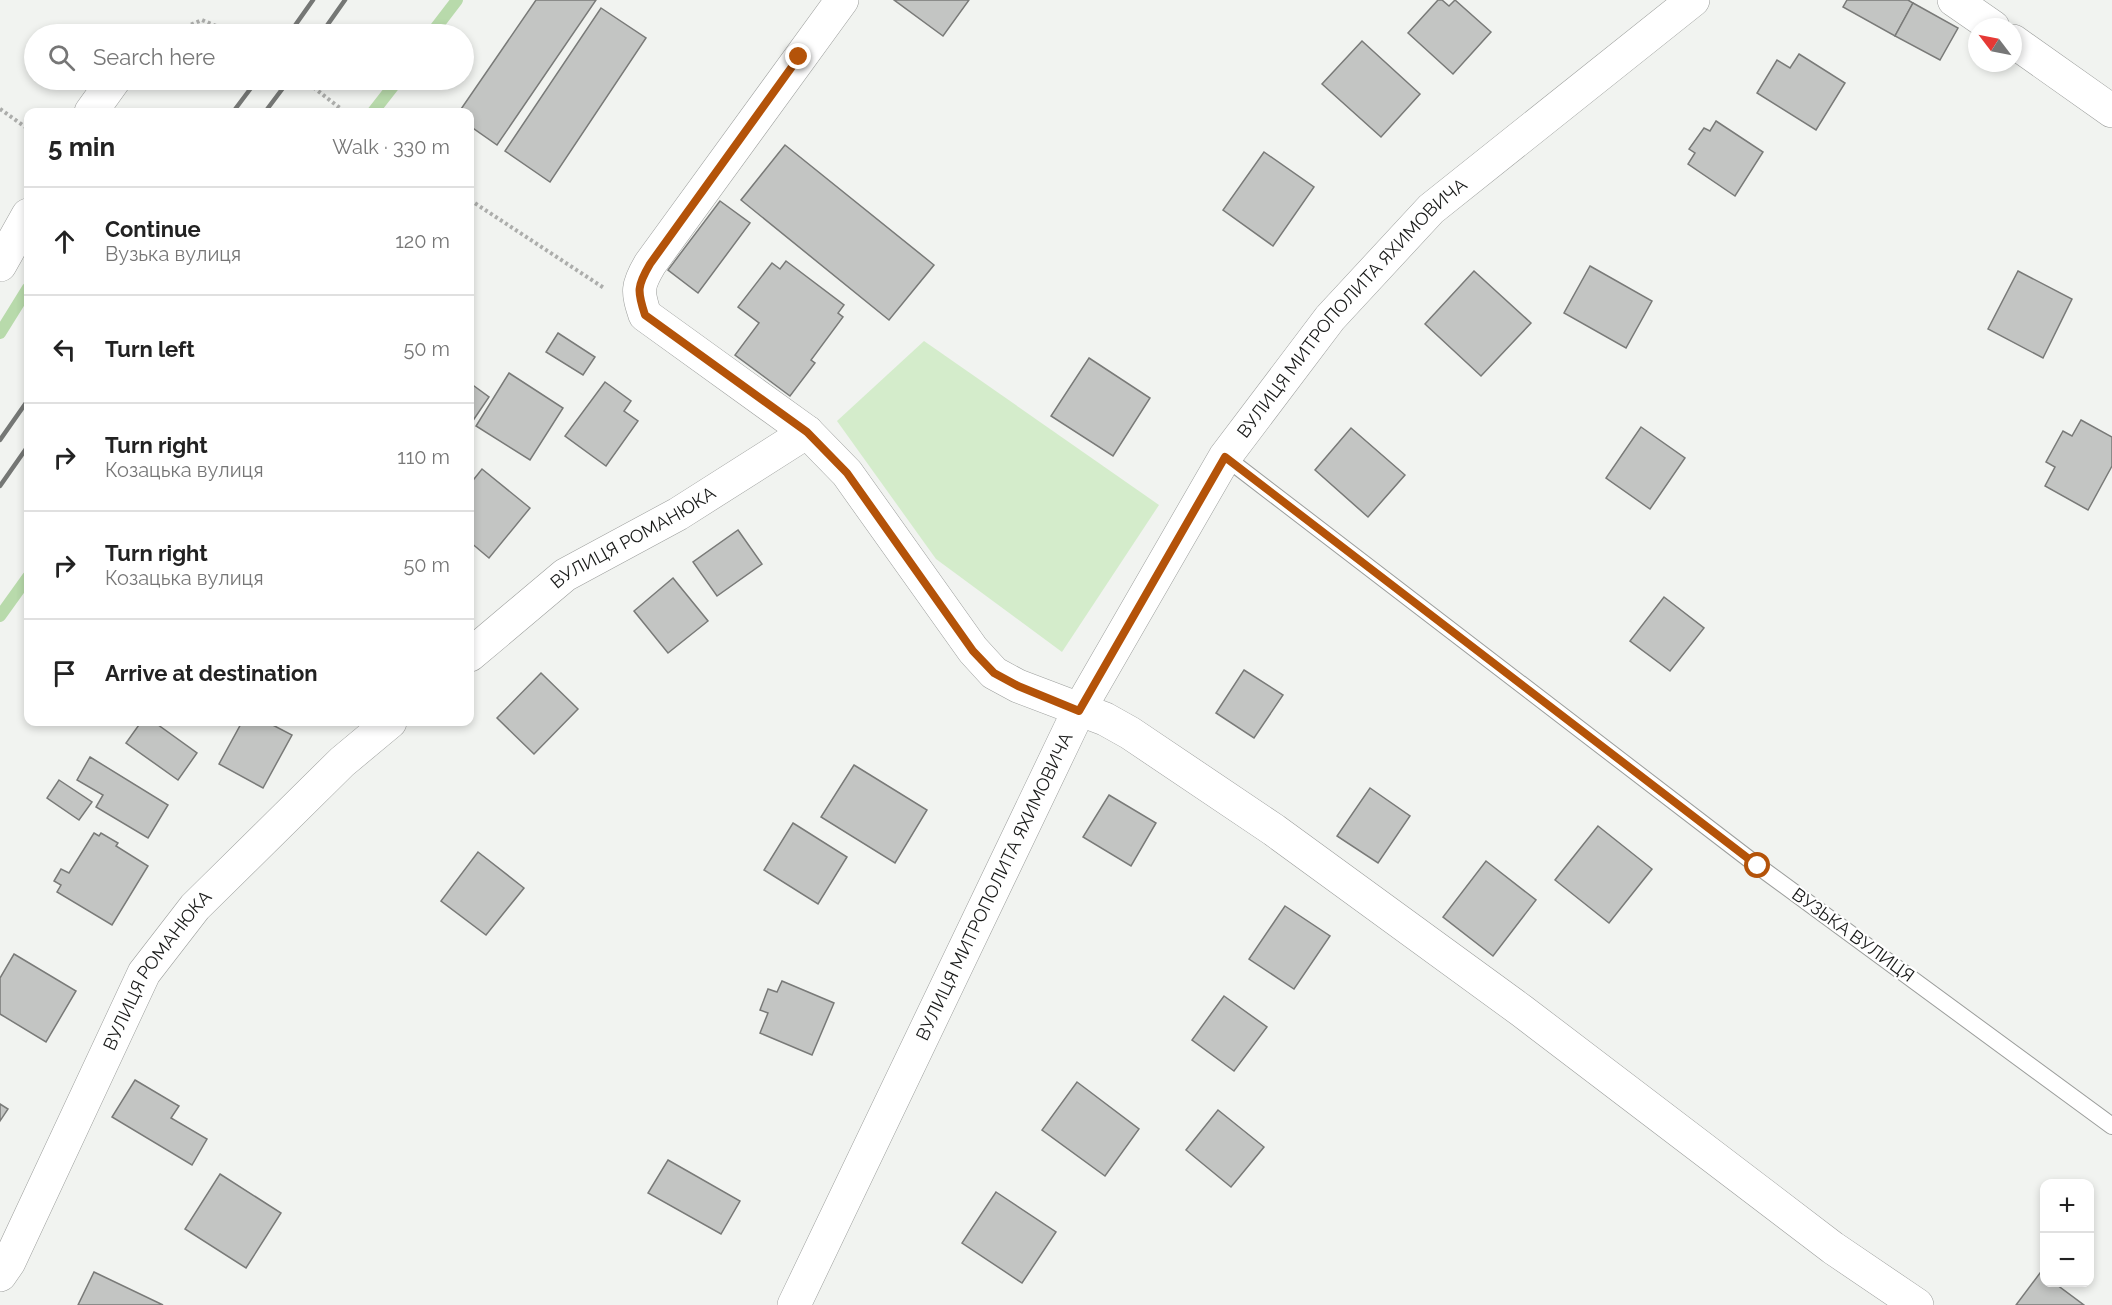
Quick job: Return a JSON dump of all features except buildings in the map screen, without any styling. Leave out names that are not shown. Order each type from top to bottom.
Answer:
[{"type":"street","points":[[842,0],[650,264],[639,285],[638,295],[645,315],[807,432],[847,473],[973,651],[994,673],[1018,686],[1105,719],[1130,733],[1274,830],[1521,1011],[1833,1248],[1917,1305]]},
{"type":"street","name":"ВУЛИЦЯ МИТРОПОЛИТА ЯХИМОВИЧА","points":[[794,1305],[1079,711],[1225,457],[1330,318],[1431,209],[1693,0]]},
{"type":"street","points":[[1954,0],[1980,18]]},
{"type":"street","points":[[2022,47],[2112,111]]},
{"type":"street","points":[[95,108],[107,90]]},
{"type":"street","points":[[0,265],[24,222]]},
{"type":"street","name":"ВУЛИЦЯ РОМАНЮКА","points":[[474,652],[565,575],[678,514],[807,432]]},
{"type":"street","name":"ВУЛИЦЯ РОМАНЮКА","points":[[0,1275],[14,1252],[144,973],[195,907],[342,762],[385,726]]},
{"type":"lane","name":"ВУЗЬКА ВУЛИЦЯ","points":[[1225,457],[1758,866],[2112,1126]]},
{"type":"path","points":[[193,24],[202,20],[211,24]]},
{"type":"path","points":[[317,90],[340,108]]},
{"type":"path","points":[[0,109],[24,126]]},
{"type":"path","points":[[474,203],[645,315]]},
{"type":"green space","points":[[924,341],[1159,505],[1062,652],[936,559],[837,421]]},
{"type":"waterway","points":[[439,24],[457,0]]},
{"type":"waterway","points":[[376,108],[390,90]]},
{"type":"waterway","points":[[0,333],[24,294]]},
{"type":"waterway","points":[[0,616],[24,583]]},
{"type":"railway","points":[[296,24],[313,0]]},
{"type":"railway","points":[[328,24],[345,0]]},
{"type":"railway","points":[[236,108],[250,90]]},
{"type":"railway","points":[[268,108],[282,90]]},
{"type":"railway","points":[[0,440],[24,406]]},
{"type":"railway","points":[[0,486],[24,452]]},
{"type":"route","points":[[799,57],[650,264],[642,277],[638,295],[645,315],[807,432],[847,473],[973,651],[994,673],[1018,686],[1079,711],[1225,457],[1758,866]]}]
